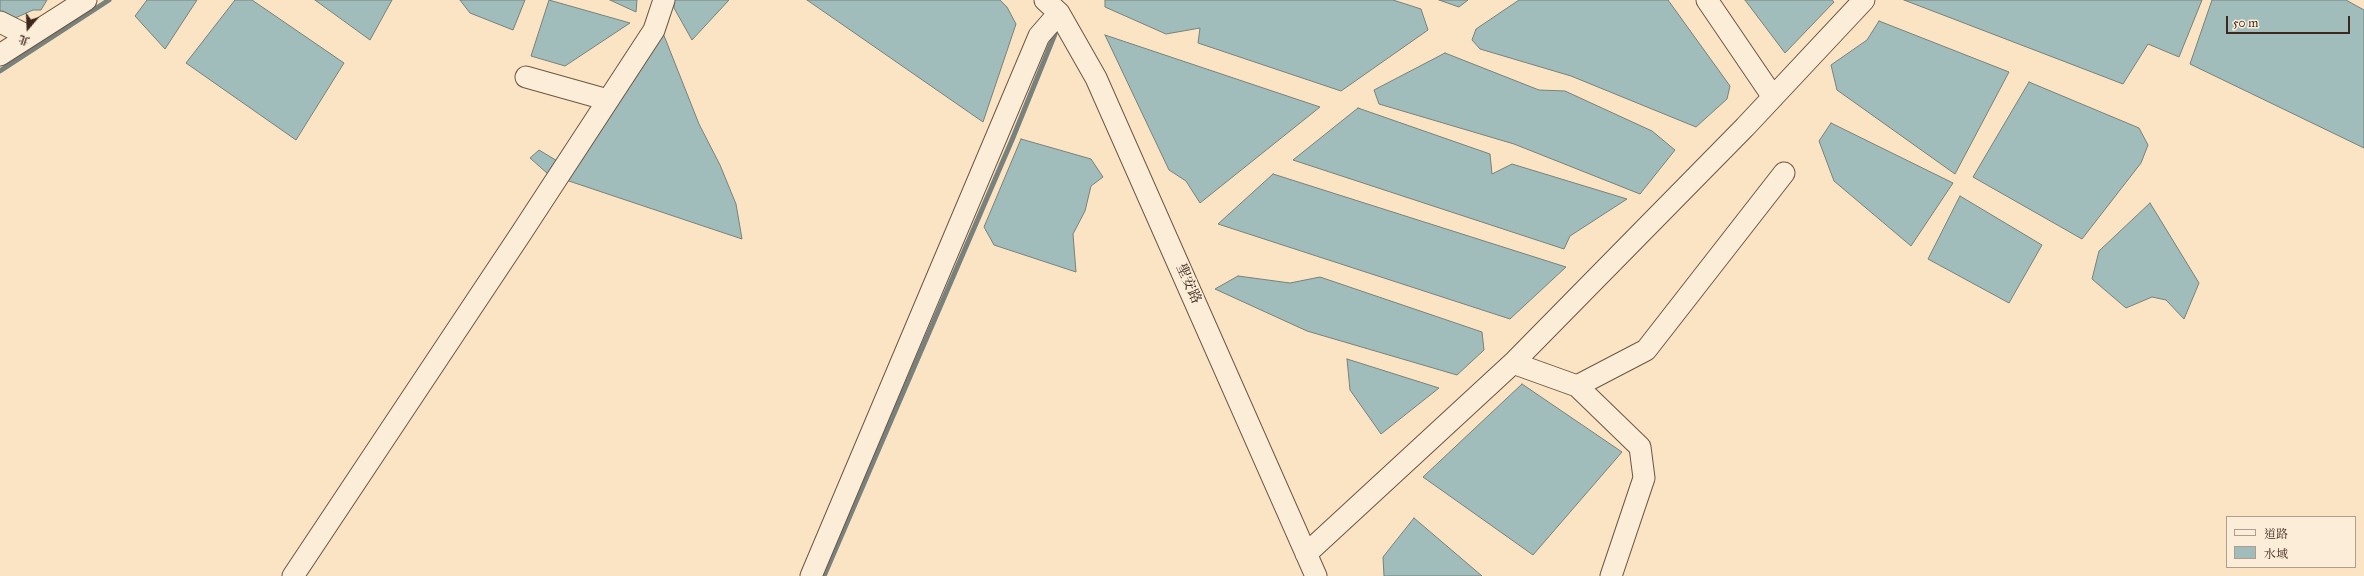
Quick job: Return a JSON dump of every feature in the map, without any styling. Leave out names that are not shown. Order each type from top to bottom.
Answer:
[{"type":"street","points":[[0,55],[86,0]]},
{"type":"street","points":[[293,576],[654,30],[664,0]]},
{"type":"street","points":[[1707,0],[1773,97]]},
{"type":"street","points":[[1306,554],[1513,363],[1773,97],[1864,0]]},
{"type":"street","points":[[811,576],[1052,7]]},
{"type":"street","name":"聖安路","points":[[1052,7],[1096,78],[1316,576]]},
{"type":"street","points":[[0,22],[28,36]]},
{"type":"street","points":[[526,77],[608,100]]},
{"type":"street","points":[[1577,386],[1646,350],[1784,172]]},
{"type":"street","points":[[1513,363],[1577,386],[1640,447],[1644,478],[1611,576]]},
{"type":"water","points":[[0,0],[47,0],[41,10],[33,10],[13,19],[0,12]]},
{"type":"water","points":[[147,0],[197,0],[165,49],[135,16]]},
{"type":"water","points":[[235,0],[252,0],[344,63],[296,140],[186,63]]},
{"type":"water","points":[[315,0],[392,0],[370,40]]},
{"type":"water","points":[[460,0],[525,0],[513,30],[470,13]]},
{"type":"water","points":[[549,0],[630,23],[565,66],[531,56]]},
{"type":"water","points":[[610,0],[637,0],[636,12]]},
{"type":"water","points":[[674,0],[729,0],[692,40],[674,8]]},
{"type":"water","points":[[807,0],[1000,0],[1007,7],[1016,24],[983,122]]},
{"type":"water","points":[[1105,0],[1393,0],[1421,9],[1428,30],[1341,91],[1198,43],[1200,28],[1166,34],[1105,7]]},
{"type":"water","points":[[1439,0],[1468,0],[1459,7]]},
{"type":"water","points":[[1519,0],[1668,0],[1730,86],[1727,99],[1696,127],[1571,76],[1480,49],[1472,40],[1476,29]]},
{"type":"water","points":[[1745,0],[1832,0],[1834,2],[1785,53]]},
{"type":"water","points":[[1904,0],[2202,0],[2179,57],[2148,44],[2123,84]]},
{"type":"water","points":[[2212,0],[2346,0],[2364,10],[2364,148],[2190,64]]},
{"type":"water","points":[[1879,21],[2009,72],[1955,174],[1837,90],[1831,65],[1867,40]]},
{"type":"water","points":[[661,28],[699,124],[720,165],[736,204],[742,239],[548,174],[530,158],[539,150],[564,165]]},
{"type":"water","points":[[1105,35],[1320,107],[1200,203],[1186,181],[1169,170]]},
{"type":"water","points":[[1445,53],[1539,90],[1565,91],[1652,131],[1675,150],[1640,194],[1514,144],[1379,104],[1374,90]]},
{"type":"water","points":[[2029,82],[2139,128],[2148,145],[2141,163],[2082,239],[1973,177]]},
{"type":"water","points":[[1358,108],[1490,154],[1492,174],[1512,164],[1627,199],[1570,236],[1564,249],[1293,160]]},
{"type":"water","points":[[1831,123],[1953,183],[1911,246],[1834,181],[1819,141]]},
{"type":"water","points":[[1021,139],[1091,159],[1103,177],[1091,186],[1085,211],[1073,234],[1076,272],[994,245],[984,227]]},
{"type":"water","points":[[1273,174],[1566,267],[1510,319],[1218,224]]},
{"type":"water","points":[[1960,196],[2042,245],[2009,303],[1928,259]]},
{"type":"water","points":[[2150,203],[2199,283],[2184,319],[2166,300],[2152,297],[2126,308],[2092,279],[2099,251]]},
{"type":"water","points":[[1238,276],[1290,283],[1320,277],[1482,332],[1484,350],[1457,375],[1307,331],[1215,289]]},
{"type":"water","points":[[1347,359],[1439,388],[1381,434],[1350,390]]},
{"type":"water","points":[[1522,384],[1622,452],[1533,555],[1423,477]]},
{"type":"water","points":[[1414,518],[1482,576],[1384,576],[1383,557]]},
{"type":"waterway","points":[[0,71],[109,0]]},
{"type":"waterway","points":[[824,576],[1012,140],[1055,34]]}]
